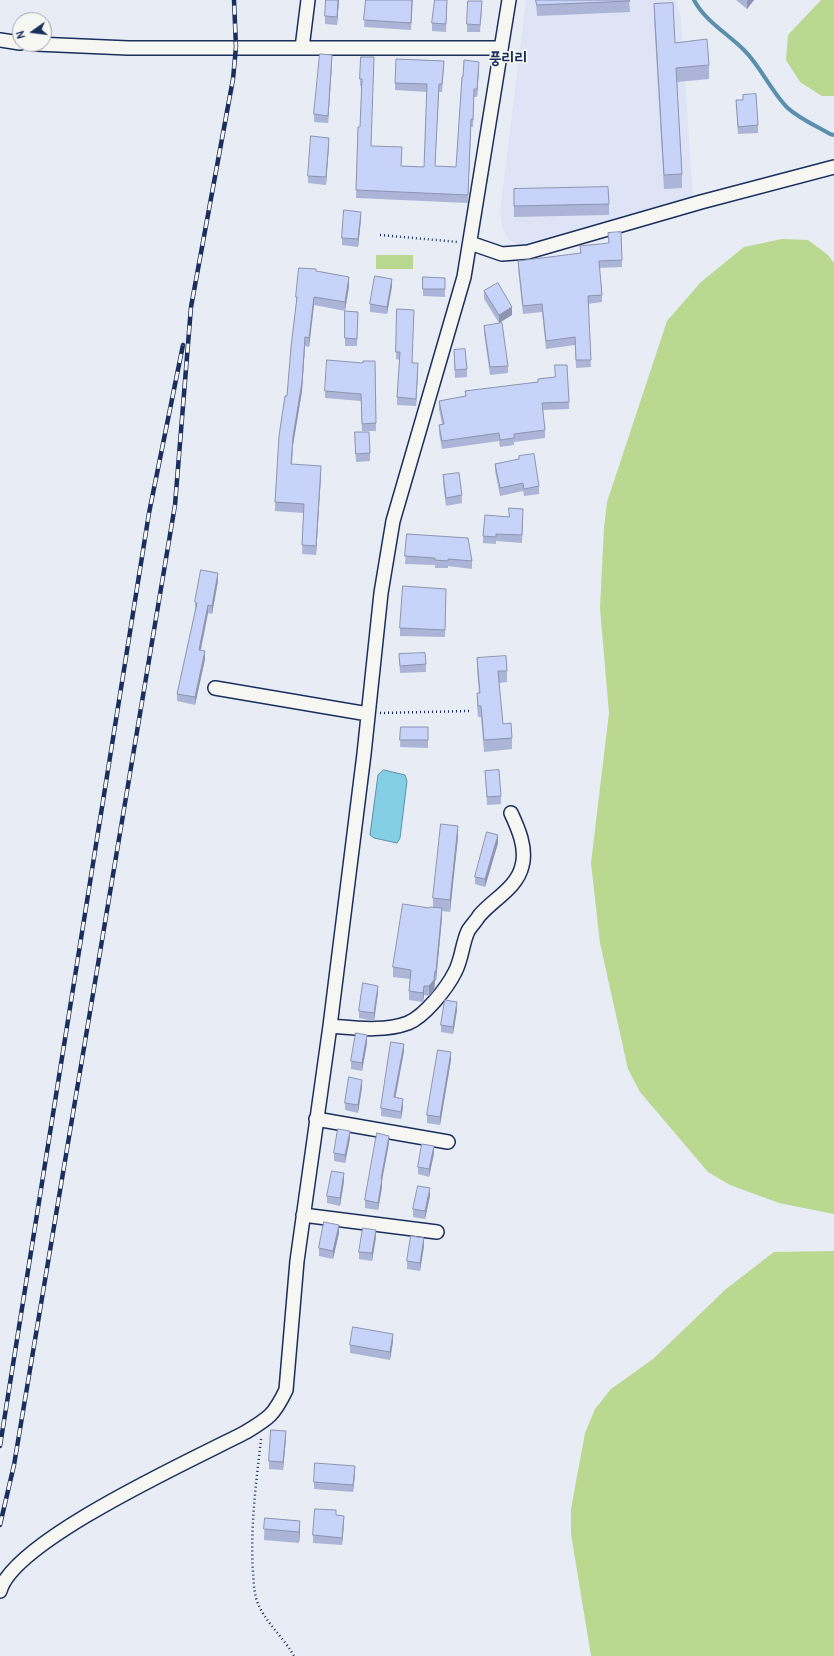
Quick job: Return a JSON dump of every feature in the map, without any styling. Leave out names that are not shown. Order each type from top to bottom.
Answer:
[{"type":"street","points":[[302,48],[308,0]]},
{"type":"street","points":[[0,1591],[2,1584],[9,1573],[22,1560],[86,1515],[246,1432],[262,1422],[277,1408],[286,1390],[296,1261],[330,1026],[364,754],[381,593],[393,521],[462,284],[509,0]]},
{"type":"street","points":[[0,40],[12,42]]},
{"type":"street","points":[[52,45],[96,47],[501,48]]},
{"type":"street","points":[[470,243],[502,254],[528,252],[701,202],[834,167]]},
{"type":"street","points":[[215,688],[368,714]]},
{"type":"street","points":[[330,1026],[365,1028],[409,1023],[421,1015],[438,996],[456,971],[468,931],[480,914],[496,900],[516,878],[522,865],[520,831],[511,813]]},
{"type":"street","points":[[316,1119],[448,1142]]},
{"type":"street","points":[[303,1215],[437,1232]]},
{"type":"path","points":[[380,235],[470,243]]},
{"type":"path","points":[[368,714],[469,711]]},
{"type":"path","points":[[262,1422],[252,1524],[254,1592],[258,1606],[271,1627],[288,1645],[294,1656]]},
{"type":"shaded area","points":[[526,0],[676,0],[681,18],[693,198],[530,245],[518,246],[507,238],[502,226],[500,212]]},
{"type":"green space","points":[[821,0],[834,0],[834,96],[822,96],[800,82],[786,60],[788,35]]},
{"type":"green space","points":[[782,239],[808,240],[828,255],[834,263],[834,1214],[779,1203],[730,1185],[708,1172],[640,1092],[628,1069],[600,943],[591,863],[609,713],[600,608],[604,528],[607,502],[667,321],[701,282],[744,247]]},
{"type":"green space","points":[[376,255],[413,255],[413,269],[376,269]]},
{"type":"green space","points":[[834,1251],[834,1656],[591,1656],[571,1534],[571,1509],[585,1433],[595,1409],[611,1389],[653,1359],[726,1289],[774,1252]]},
{"type":"water","points":[[384,770],[405,775],[407,781],[400,838],[397,843],[374,838],[370,835],[378,775]]},
{"type":"building","points":[[326,0],[338,0],[337,17],[325,16]]},
{"type":"building","points":[[366,0],[412,0],[411,23],[364,20]]},
{"type":"building","points":[[435,0],[447,0],[446,24],[432,23]]},
{"type":"building","points":[[536,0],[629,0],[630,1],[537,5]]},
{"type":"building","points":[[468,1],[482,1],[480,25],[467,24]]},
{"type":"building","points":[[673,3],[675,43],[707,39],[709,65],[676,68],[682,174],[664,175],[654,4]]},
{"type":"building","points":[[320,54],[332,55],[328,116],[314,114]]},
{"type":"building","points":[[361,57],[374,57],[371,146],[402,147],[401,166],[424,167],[427,84],[395,83],[396,59],[444,61],[442,84],[439,84],[435,166],[456,167],[464,60],[479,62],[477,89],[474,89],[473,120],[471,119],[468,195],[356,190],[358,127],[360,127],[362,79],[360,79]]},
{"type":"building","points":[[756,94],[758,125],[738,127],[736,100],[743,100],[743,95]]},
{"type":"building","points":[[311,136],[329,138],[326,177],[308,176]]},
{"type":"building","points":[[608,187],[609,204],[514,206],[514,189]]},
{"type":"building","points":[[344,210],[361,212],[358,239],[342,238]]},
{"type":"building","points":[[621,232],[622,260],[599,261],[602,295],[588,296],[591,360],[576,360],[575,337],[546,341],[542,304],[523,306],[518,261],[581,253],[580,246],[609,243],[608,233]]},
{"type":"building","points":[[299,268],[316,269],[316,271],[349,277],[345,302],[314,297],[309,338],[305,337],[302,382],[293,437],[291,464],[321,466],[316,546],[302,545],[304,504],[275,502],[279,436],[285,396],[287,396]]},
{"type":"building","points":[[375,276],[392,279],[387,307],[370,304]]},
{"type":"building","points":[[423,277],[445,278],[445,289],[423,289]]},
{"type":"building","points":[[498,283],[512,307],[499,315],[484,291]]},
{"type":"building","points":[[397,309],[414,310],[412,363],[418,363],[416,399],[397,397],[400,352],[396,352]]},
{"type":"building","points":[[345,311],[358,312],[357,339],[345,338]]},
{"type":"building","points":[[502,323],[508,366],[490,367],[484,326]]},
{"type":"building","points":[[465,349],[467,369],[455,370],[454,350]]},
{"type":"building","points":[[327,360],[363,363],[363,361],[375,361],[376,423],[362,424],[361,394],[325,391]]},
{"type":"building","points":[[555,365],[567,365],[569,402],[542,403],[545,430],[514,434],[514,438],[500,440],[499,433],[442,441],[439,425],[444,424],[439,401],[466,396],[465,391],[538,382],[538,379],[555,377]]},
{"type":"building","points":[[355,432],[369,432],[370,453],[356,454]]},
{"type":"building","points":[[534,454],[539,486],[524,489],[523,483],[500,488],[495,464],[519,459],[519,456]]},
{"type":"building","points":[[459,473],[462,495],[446,498],[443,475]]},
{"type":"building","points":[[509,508],[523,509],[522,535],[496,534],[496,537],[483,536],[485,515],[509,517]]},
{"type":"building","points":[[407,534],[468,538],[472,561],[448,559],[448,561],[435,560],[435,558],[405,556]]},
{"type":"building","points":[[201,570],[218,573],[212,606],[208,605],[199,650],[205,651],[195,697],[177,694],[197,603],[195,602]]},
{"type":"building","points":[[403,586],[446,589],[445,630],[400,628]]},
{"type":"building","points":[[425,653],[426,664],[400,666],[399,654]]},
{"type":"building","points":[[506,656],[507,671],[498,671],[503,724],[511,723],[512,738],[484,740],[481,706],[478,706],[477,693],[480,693],[477,658]]},
{"type":"building","points":[[401,727],[428,727],[428,740],[400,740]]},
{"type":"building","points":[[499,770],[501,796],[487,797],[485,771]]},
{"type":"building","points":[[441,824],[458,826],[450,900],[433,898]]},
{"type":"building","points":[[487,832],[498,835],[485,879],[475,877]]},
{"type":"building","points":[[403,904],[429,908],[442,908],[434,980],[429,986],[424,986],[423,993],[409,991],[411,970],[393,967]]},
{"type":"building","points":[[363,983],[378,986],[374,1013],[359,1011]]},
{"type":"building","points":[[445,1000],[457,1002],[453,1027],[441,1025]]},
{"type":"building","points":[[356,1033],[367,1035],[362,1063],[351,1061]]},
{"type":"building","points":[[391,1042],[404,1044],[394,1097],[403,1099],[401,1112],[381,1108]]},
{"type":"building","points":[[438,1050],[451,1052],[440,1117],[427,1115]]},
{"type":"building","points":[[349,1077],[362,1080],[358,1105],[345,1103]]},
{"type":"building","points":[[338,1129],[350,1131],[345,1155],[334,1153]]},
{"type":"building","points":[[377,1133],[389,1136],[378,1203],[365,1200]]},
{"type":"building","points":[[422,1144],[434,1146],[429,1169],[418,1167]]},
{"type":"building","points":[[332,1171],[344,1173],[340,1198],[327,1196]]},
{"type":"building","points":[[418,1186],[430,1188],[425,1211],[413,1209]]},
{"type":"building","points":[[324,1222],[339,1225],[333,1251],[319,1248]]},
{"type":"building","points":[[363,1228],[376,1230],[372,1253],[359,1252]]},
{"type":"building","points":[[411,1236],[424,1238],[420,1263],[407,1261]]},
{"type":"building","points":[[353,1327],[393,1334],[390,1352],[350,1345]]},
{"type":"building","points":[[271,1430],[286,1431],[283,1462],[269,1461]]},
{"type":"building","points":[[315,1463],[355,1466],[353,1485],[314,1482]]},
{"type":"building","points":[[315,1509],[336,1510],[336,1515],[344,1516],[342,1538],[313,1535]]},
{"type":"building","points":[[265,1518],[300,1521],[299,1532],[264,1529]]},
{"type":"waterway","points":[[694,0],[710,21],[750,56],[788,108],[806,120],[834,135]]},
{"type":"railway","points":[[0,1525],[14,1465],[175,505],[191,307],[233,79],[236,47],[234,0]]},
{"type":"railway","points":[[0,1446],[149,513],[183,345]]},
{"type":"district","name":"풍리리","points":[[508,59]]}]
